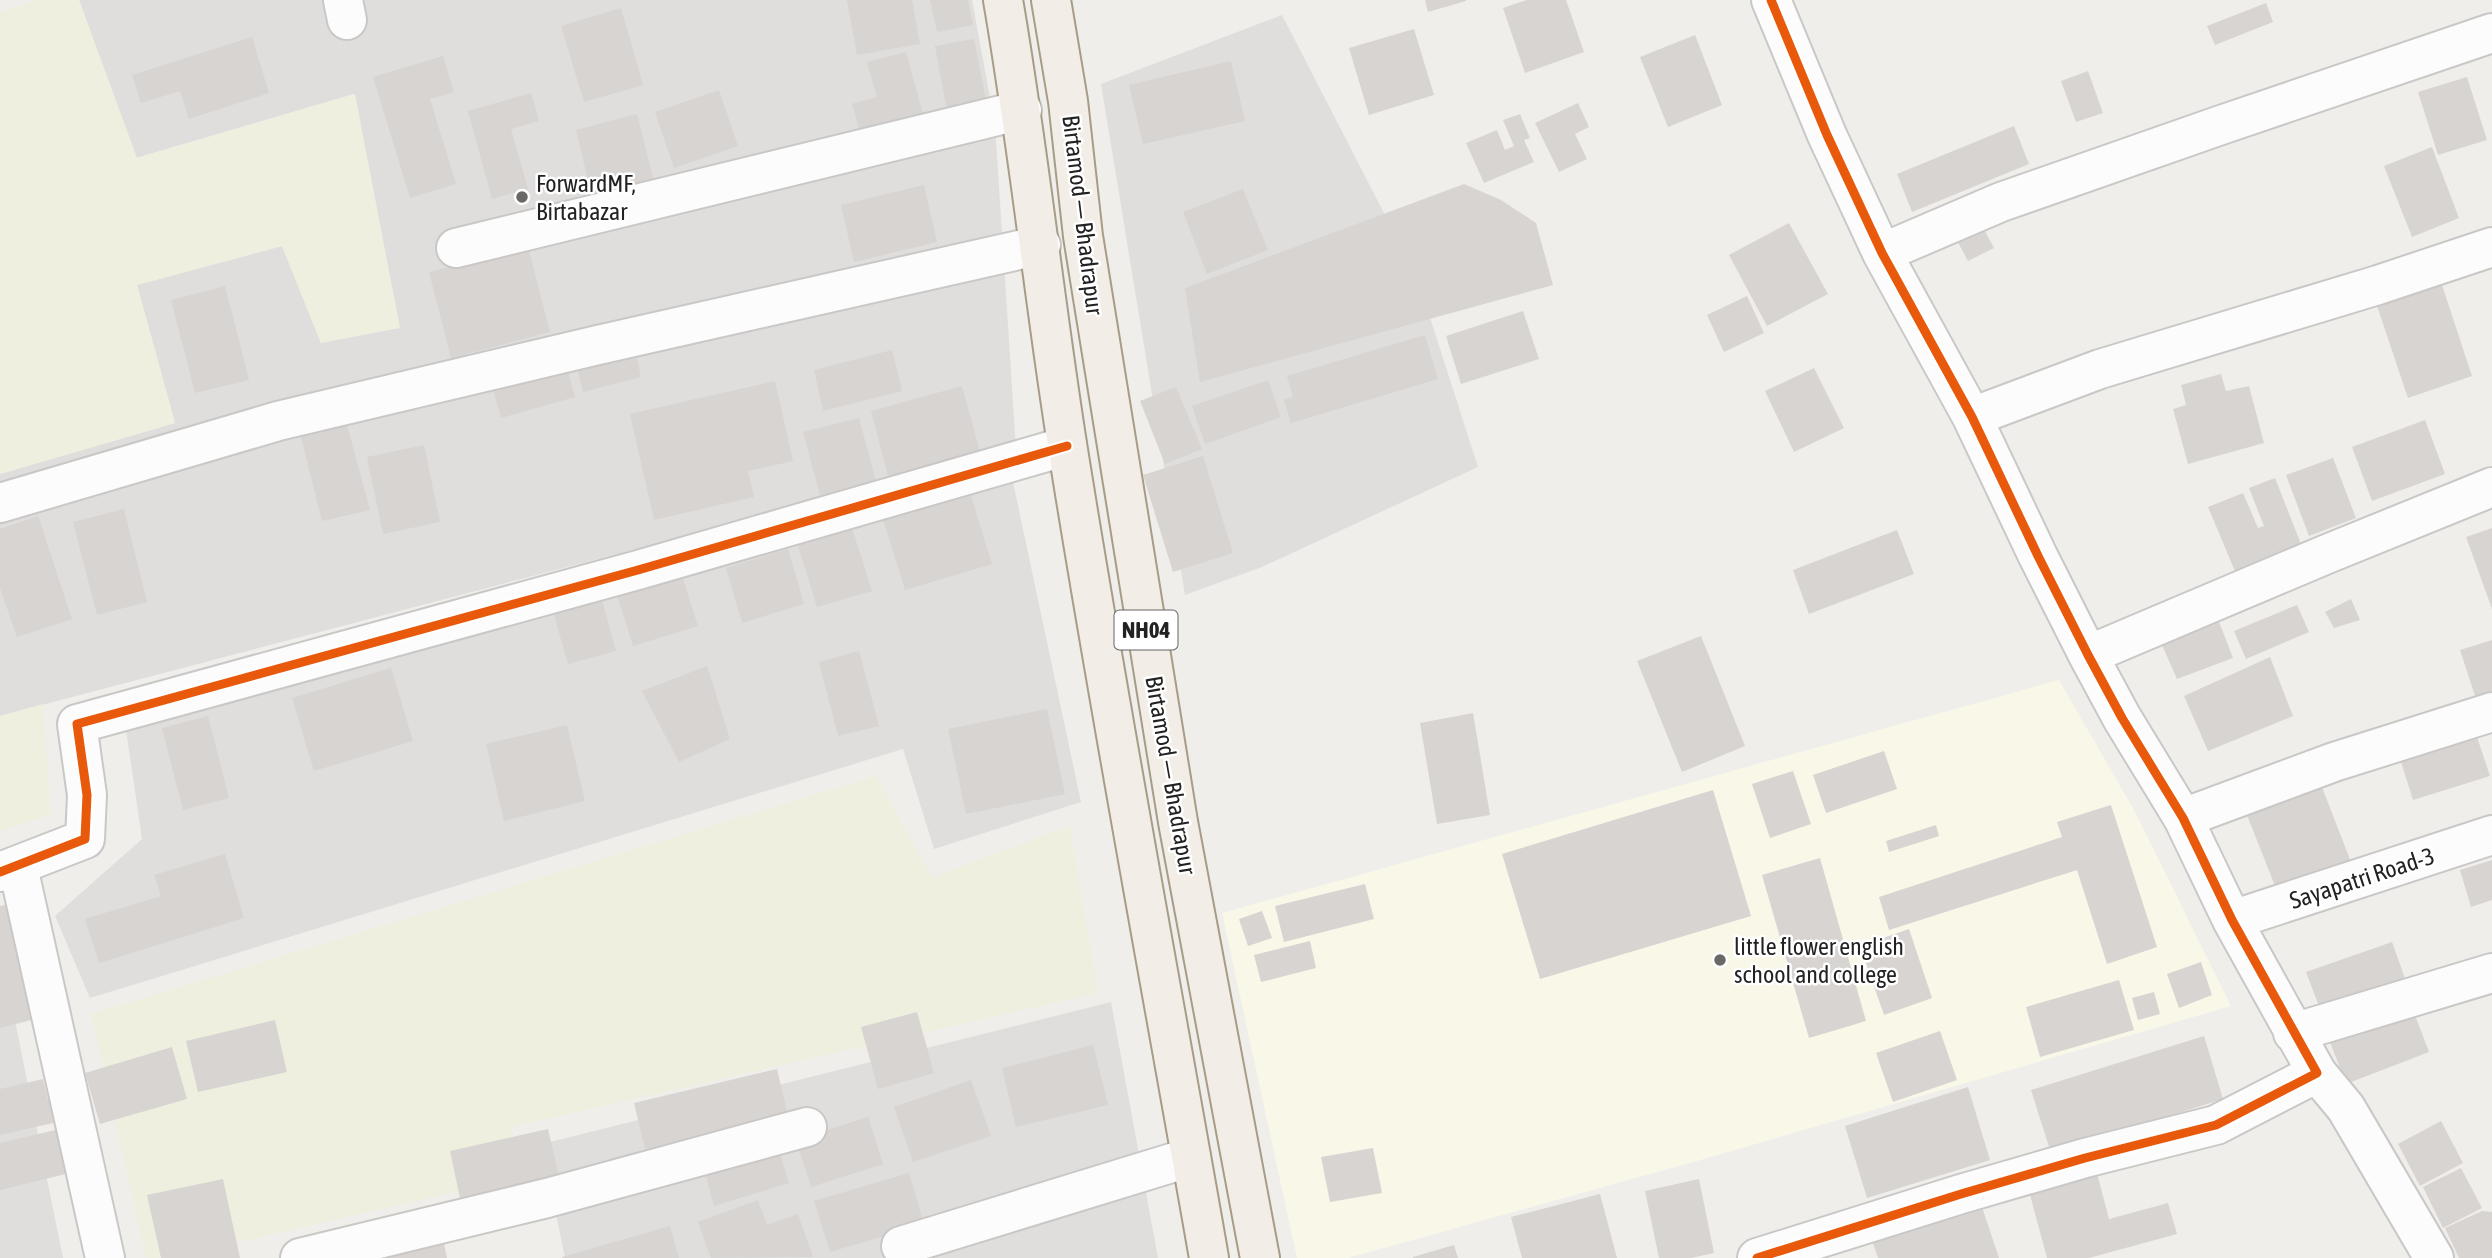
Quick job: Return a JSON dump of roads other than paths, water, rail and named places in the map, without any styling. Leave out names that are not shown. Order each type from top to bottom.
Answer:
[{"type":"main road","name":"Birtamod — Bhadrapur","points":[[1003,0],[1022,110],[1067,446],[1128,810],[1209,1258]]},
{"type":"main road","name":"Birtamod — Bhadrapur","points":[[1051,0],[1068,101],[1083,236],[1178,822],[1260,1258]]},
{"type":"main road","points":[[1170,1036],[1219,1033]]},
{"type":"street","points":[[1771,0],[1827,135],[1882,253],[1972,417],[2088,655],[2122,718],[2183,818],[2232,920],[2293,1033],[2317,1073],[2346,1108],[2434,1258]]},
{"type":"street","points":[[1882,253],[2001,202],[2492,33]]},
{"type":"street","points":[[456,248],[1022,110]]},
{"type":"street","points":[[0,503],[278,421],[598,345],[1041,245]]},
{"type":"street","points":[[1972,417],[2100,369],[2378,285],[2492,247]]},
{"type":"street","points":[[105,1258],[9,869],[85,839],[87,795],[77,724],[905,495],[1067,446]]},
{"type":"street","points":[[2088,655],[2492,487]]},
{"type":"street","points":[[2183,818],[2334,762],[2492,712]]},
{"type":"street","name":"Sayapatri Road-3","points":[[2232,920],[2492,835]]},
{"type":"street","points":[[2293,1033],[2492,973]]},
{"type":"street","points":[[1757,1258],[2011,1179],[2216,1125],[2317,1073]]},
{"type":"street","points":[[300,1258],[547,1198],[807,1127]]},
{"type":"street","points":[[901,1246],[1191,1157]]},
{"type":"place","name":"ForwardMF, Birtabazar","points":[[522,197]]},
{"type":"place","name":"little flower english school and college","points":[[1720,960]]}]
